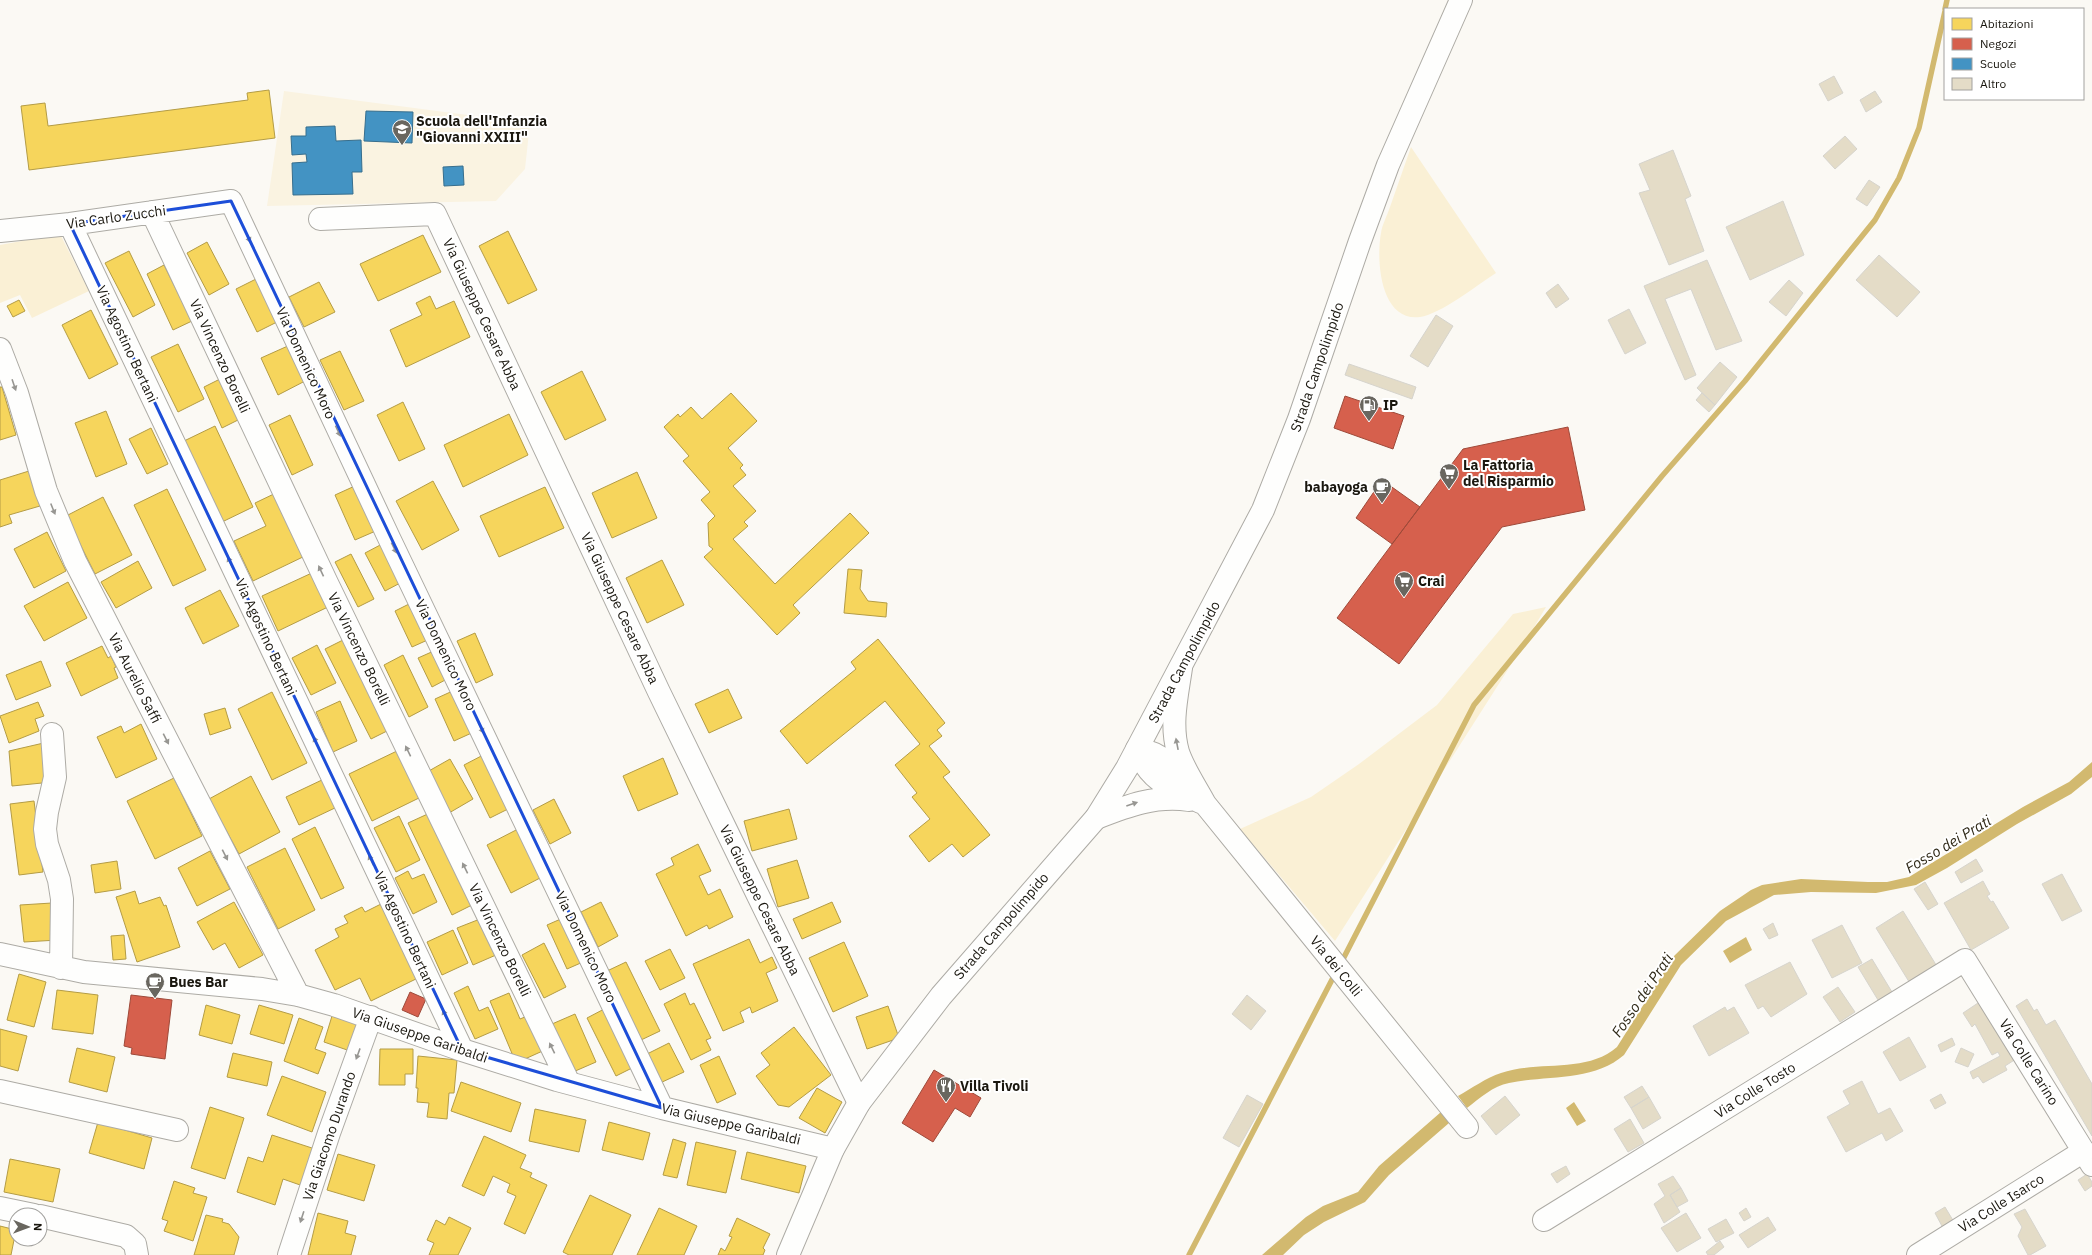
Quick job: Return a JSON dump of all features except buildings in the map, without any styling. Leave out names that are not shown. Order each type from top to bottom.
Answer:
[{"type":"street","name":"Strada Campolimpido","points":[[788,1255],[833,1149],[859,1102],[941,996],[1096,818],[1117,787],[1240,555],[1270,493],[1299,419],[1380,185],[1415,100],[1461,0]]},
{"type":"street","name":"Via Carlo Zucchi","points":[[0,231],[70,224],[231,202]]},
{"type":"street","name":"Via Domenico Moro","points":[[231,202],[390,540],[662,1108]]},
{"type":"street","name":"Via Vincenzo Borelli","points":[[152,212],[330,590],[569,1083]]},
{"type":"street","name":"Via Giuseppe Cesare Abba","points":[[320,219],[435,214],[656,685],[859,1102]]},
{"type":"street","name":"Via Agostino Bertani","points":[[70,224],[462,1050]]},
{"type":"street","name":"Via Aurelio Saffi","points":[[0,349],[17,393],[46,491],[75,561],[298,995]]},
{"type":"street","name":"Via dei Colli","points":[[1181,667],[1174,719],[1176,745],[1185,768],[1205,804],[1467,1127]]},
{"type":"street","points":[[52,734],[55,777],[45,828],[47,844],[59,880],[62,899],[61,968]]},
{"type":"street","name":"Via dei Colli","points":[[1137,749],[1147,768],[1160,782],[1205,804]]},
{"type":"street","points":[[1096,818],[1132,804],[1153,799],[1177,798],[1205,804]]},
{"type":"street","name":"Via Giuseppe Garibaldi","points":[[0,954],[61,968],[93,973],[262,989],[298,995],[371,1017],[462,1050],[569,1083],[662,1108],[833,1149]]},
{"type":"street","name":"Via Colle Carino","points":[[1965,960],[2088,1158]]},
{"type":"street","name":"Via Colle Tosto","points":[[1544,1220],[1965,960]]},
{"type":"street","name":"Via Giacomo Durando","points":[[289,1255],[329,1133],[371,1017]]},
{"type":"street","points":[[0,1090],[177,1130]]},
{"type":"street","name":"Via Colle Isarco","points":[[1918,1255],[2088,1158]]},
{"type":"street","points":[[48,1218],[126,1236],[135,1244],[137,1255]]},
{"type":"highlighted area","points":[[231,201],[662,1108],[462,1050],[70,224]]},
{"type":"shaded area","name":"Scuola dell'Infanzia \"Giovanni XXIII\"","points":[[284,91],[530,123],[525,169],[496,201],[267,206]]},
{"type":"shaded area","points":[[1411,147],[1496,273],[1438,311],[1420,317],[1407,316],[1396,310],[1389,300],[1384,287],[1379,258],[1382,227]]},
{"type":"shaded area","points":[[60,234],[89,291],[32,318],[20,295],[0,303],[0,245]]},
{"type":"shaded area","points":[[1546,607],[1523,646],[1335,941],[1240,829],[1311,797],[1359,764],[1437,705],[1513,614]]},
{"type":"shaded area","points":[[2092,762],[2092,777],[2071,794],[2017,824],[1947,868],[1916,885],[1876,893],[1811,892],[1774,895],[1726,921],[1681,965],[1624,1055],[1612,1064],[1584,1074],[1509,1083],[1487,1093],[1467,1108],[1458,1096],[1484,1080],[1501,1073],[1530,1067],[1576,1064],[1591,1061],[1605,1055],[1617,1047],[1674,956],[1720,911],[1751,890],[1762,885],[1801,879],[1887,882],[1909,877],[2023,807],[2069,782]]},
{"type":"shaded area","points":[[1746,937],[1752,950],[1730,963],[1723,951]]},
{"type":"shaded area","points":[[1574,1102],[1586,1121],[1577,1126],[1566,1108]]},
{"type":"shaded area","points":[[1441,1112],[1449,1123],[1389,1175],[1365,1202],[1324,1222],[1304,1235],[1283,1255],[1262,1255],[1306,1217],[1323,1206],[1358,1192],[1379,1166]]},
{"type":"waterway","points":[[1945,8],[1947,0]]},
{"type":"waterway","points":[[1341,963],[1474,705],[1662,476],[1745,381],[1875,220],[1899,178],[1919,128],[1944,16]]},
{"type":"waterway","points":[[1189,1255],[1336,972]]},
{"type":"place","name":"Scuola dell'Infanzia \"Giovanni XXIII\"","points":[[402,146]]},
{"type":"place","name":"IP","points":[[1369,422]]},
{"type":"place","name":"La Fattoria del Risparmio","points":[[1449,490]]},
{"type":"place","name":"babayoga","points":[[1382,504]]},
{"type":"place","name":"Crai","points":[[1404,598]]},
{"type":"place","name":"Bues Bar","points":[[155,999]]},
{"type":"place","name":"Villa Tivoli","points":[[946,1103]]},
{"type":"water label","name":"Fosso dei Prati","points":[[1948,844]]},
{"type":"water label","name":"Fosso dei Prati","points":[[1642,995]]}]
